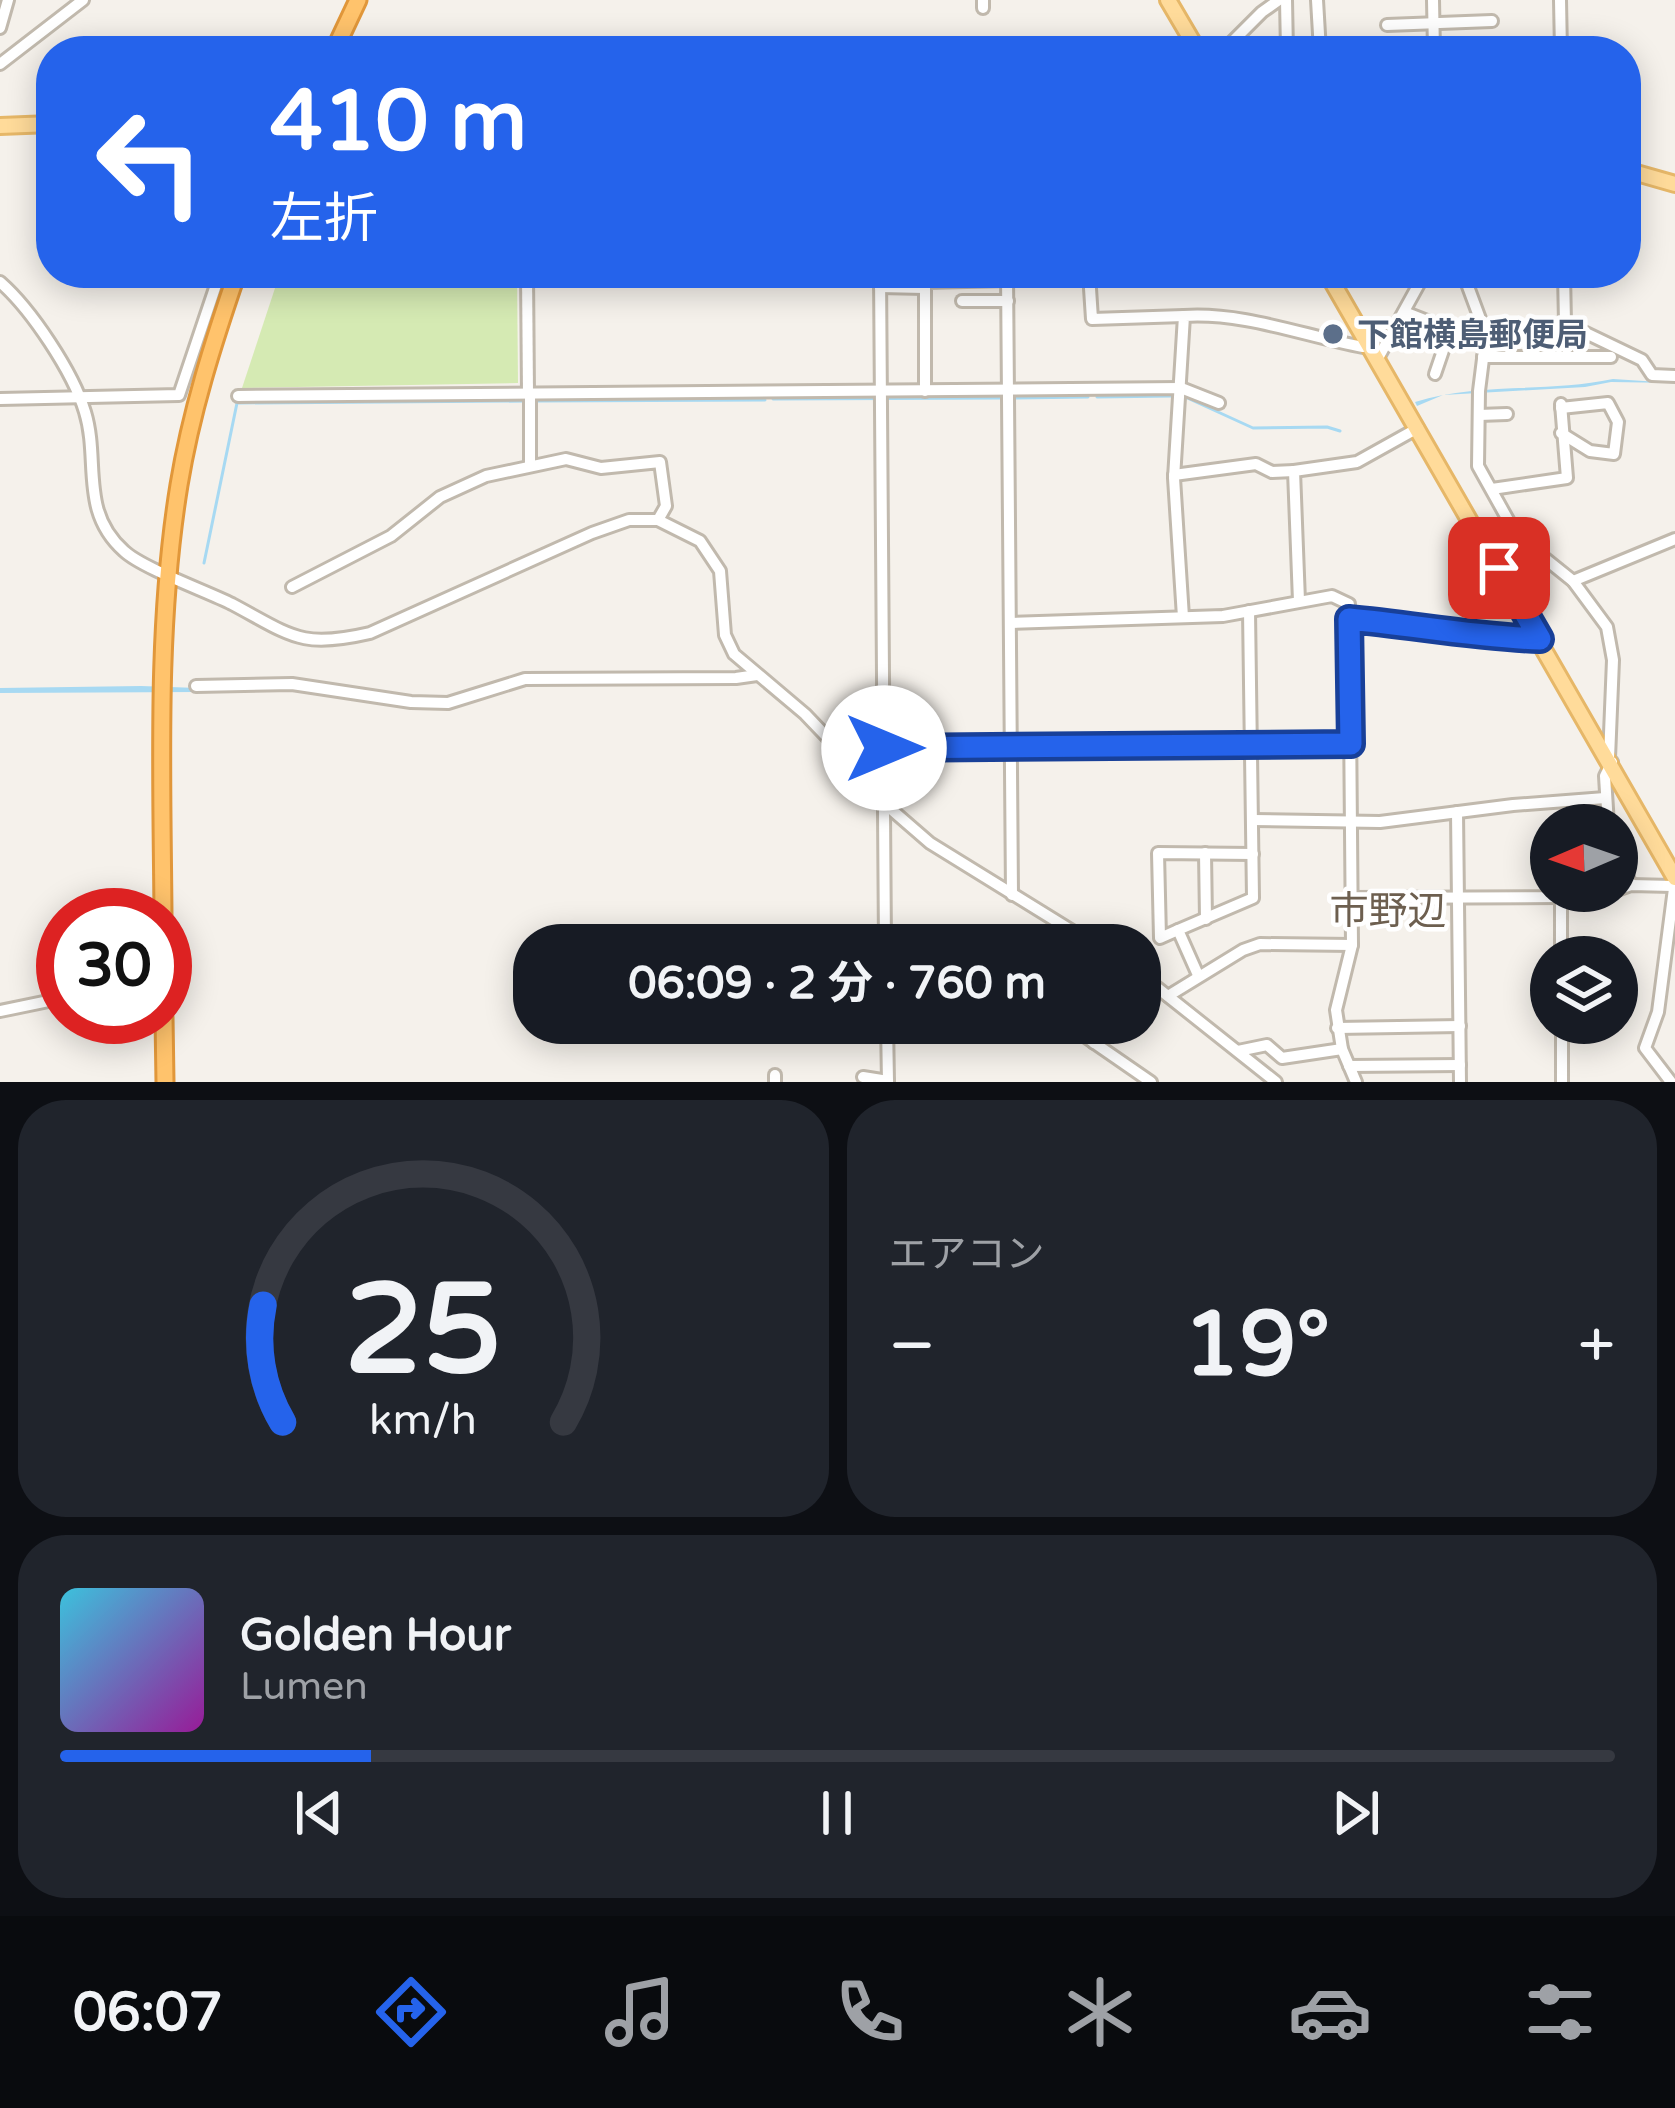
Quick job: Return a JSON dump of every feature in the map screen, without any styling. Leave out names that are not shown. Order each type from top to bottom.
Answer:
[{"type":"highway","points":[[341,36],[358,0]]},
{"type":"highway","points":[[163,888],[169,573],[194,411],[232,288]]},
{"type":"highway","points":[[164,1044],[165,1082]]},
{"type":"main road","points":[[1168,0],[1189,36]]},
{"type":"main road","points":[[0,126],[36,125]]},
{"type":"main road","points":[[1641,174],[1675,184]]},
{"type":"main road","points":[[1336,288],[1610,760],[1674,882]]},
{"type":"street","points":[[0,28],[8,0]]},
{"type":"street","points":[[36,36],[83,0]]},
{"type":"street","points":[[1238,36],[1262,11],[1282,0],[1286,36]]},
{"type":"street","points":[[1317,0],[1319,36]]},
{"type":"street","points":[[1432,0],[1433,36]]},
{"type":"street","points":[[1560,0],[1561,36]]},
{"type":"street","points":[[1387,25],[1492,22]]},
{"type":"street","points":[[0,64],[36,36]]},
{"type":"street","points":[[0,282],[32,314],[79,398],[88,427],[92,492],[124,551],[292,636],[333,641],[370,633],[592,533],[629,520],[658,520],[691,534],[709,550],[722,578],[728,644],[740,661],[806,714],[884,801],[930,843],[1060,924]]},
{"type":"street","points":[[0,399],[179,395],[215,288]]},
{"type":"street","points":[[527,288],[530,465]]},
{"type":"street","points":[[880,288],[885,924]]},
{"type":"street","points":[[924,288],[925,391]]},
{"type":"street","points":[[1007,288],[1012,895]]},
{"type":"street","points":[[1090,288],[1092,320],[1220,314],[1316,338],[1368,344]]},
{"type":"street","points":[[1377,360],[1417,288]]},
{"type":"street","points":[[1470,288],[1483,321],[1478,466],[1517,536],[1574,581],[1612,640],[1606,804]]},
{"type":"street","points":[[1564,288],[1565,323],[1642,360],[1652,375],[1675,376]]},
{"type":"street","points":[[962,302],[1008,301]]},
{"type":"street","points":[[1404,312],[1450,330],[1435,374]]},
{"type":"street","points":[[1183,617],[1174,475],[1184,316]]},
{"type":"street","points":[[1483,357],[1611,356]]},
{"type":"street","points":[[238,396],[881,396],[1009,391],[1181,393],[1219,403]]},
{"type":"street","points":[[1492,489],[1567,478],[1562,433],[1561,406],[1608,403],[1618,422],[1614,454],[1590,451],[1562,433]]},
{"type":"street","points":[[1478,415],[1507,414]]},
{"type":"street","points":[[1174,475],[1256,464],[1271,472],[1357,462],[1418,428]]},
{"type":"street","points":[[292,587],[391,536],[463,484],[530,465],[566,459],[602,468],[660,462],[666,506],[658,520]]},
{"type":"street","points":[[1294,471],[1299,601]]},
{"type":"street","points":[[1574,581],[1675,539]]},
{"type":"street","points":[[1010,623],[1183,617],[1338,596],[1349,604],[1352,945],[1336,1010],[1342,1049],[1356,1082]]},
{"type":"street","points":[[1250,611],[1253,820],[1253,854],[1253,898],[1160,938],[1158,854],[1253,854]]},
{"type":"street","points":[[1349,619],[1469,636],[1540,639]]},
{"type":"street","points":[[196,686],[292,684],[448,703],[525,679],[757,675]]},
{"type":"street","points":[[884,748],[1351,744]]},
{"type":"street","points":[[1253,820],[1380,822],[1605,798]]},
{"type":"street","points":[[1457,812],[1460,1082]]},
{"type":"street","points":[[1205,853],[1206,919]]},
{"type":"street","points":[[1638,885],[1674,882],[1658,1012],[1646,1048],[1671,1082]]},
{"type":"street","points":[[1351,898],[1530,897]]},
{"type":"street","points":[[1178,930],[1198,975]]},
{"type":"street","points":[[1168,996],[1260,944],[1352,945]]},
{"type":"street","points":[[1161,991],[1276,1082]]},
{"type":"street","points":[[0,1011],[36,1004]]},
{"type":"street","points":[[1337,1028],[1460,1026]]},
{"type":"street","points":[[863,1077],[888,1081],[887,1044]]},
{"type":"street","points":[[1095,1044],[1151,1082]]},
{"type":"street","points":[[1562,1044],[1562,1082]]},
{"type":"street","points":[[1238,1051],[1267,1045],[1282,1058],[1342,1049]]},
{"type":"street","points":[[1349,1066],[1460,1065]]},
{"type":"green space","points":[[275,288],[517,288],[518,383],[242,388]]},
{"type":"water","points":[[1613,379],[1675,383],[1611,382],[1585,387],[1445,395]]},
{"type":"water","points":[[0,688],[198,688],[197,692],[0,693]]},
{"type":"waterway","points":[[1097,397],[1173,396]]},
{"type":"waterway","points":[[1183,396],[1253,428],[1340,431]]},
{"type":"waterway","points":[[1014,398],[1088,397]]},
{"type":"waterway","points":[[773,399],[1005,398]]},
{"type":"waterway","points":[[537,401],[765,400]]},
{"type":"waterway","points":[[204,563],[237,403],[527,401]]},
{"type":"place","name":"下館横島郵便局","points":[[1333,334]]},
{"type":"district","name":"市野辺","points":[[1388,910]]},
{"type":"route","points":[[884,748],[1351,744],[1349,619],[1469,636],[1540,639],[1499,568]]}]
